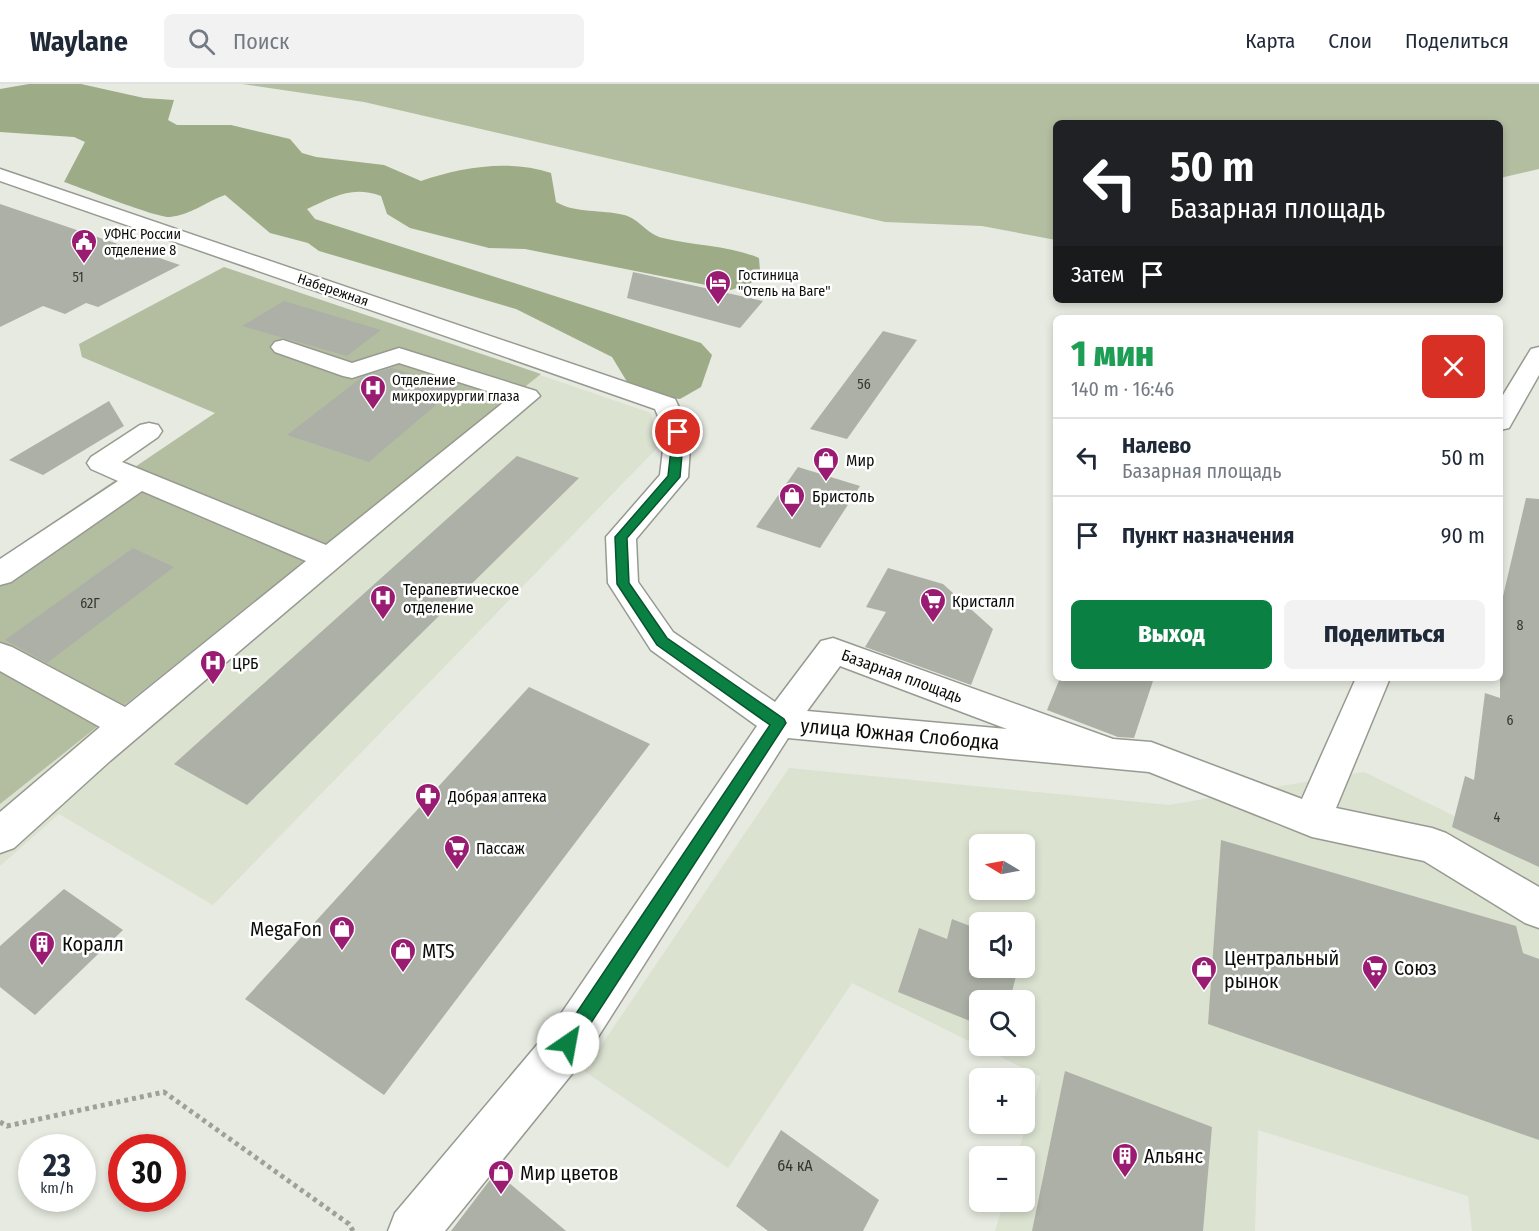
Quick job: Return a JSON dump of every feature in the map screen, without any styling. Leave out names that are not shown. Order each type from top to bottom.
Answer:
[{"type":"street","name":"Набережная","points":[[2,177],[666,404],[678,432],[674,477],[621,537],[623,584],[662,641],[779,723]]},
{"type":"street","points":[[0,836],[127,725],[527,396],[399,355],[352,371],[283,346]]},
{"type":"street","points":[[1503,417],[1539,354]]},
{"type":"street","points":[[149,432],[101,463],[330,559]]},
{"type":"street","points":[[0,574],[140,479]]},
{"type":"street","name":"Базарная площадь","points":[[779,723],[833,650],[1108,752]]},
{"type":"street","points":[[0,656],[127,725]]},
{"type":"street","points":[[1312,820],[1372,681]]},
{"type":"street","name":"улица Южная Слободка","points":[[413,1231],[568,1043],[779,723],[1108,752],[1151,758],[1312,820],[1432,845],[1539,909]]},
{"type":"path","points":[[0,1122],[7,1126],[164,1092],[349,1224],[353,1231]]},
{"type":"shaded area","points":[[242,84],[1539,84],[1539,169],[1503,177],[1503,120],[1053,120],[1053,239],[982,226],[885,222],[364,102]]},
{"type":"shaded area","name":"ЦРБ","points":[[224,267],[651,413],[659,446],[213,905],[59,814],[0,866],[0,558],[215,413],[82,357],[79,344]]},
{"type":"shaded area","points":[[224,267],[541,374],[0,804],[0,558],[215,413],[82,357],[79,344]]},
{"type":"shaded area","name":"Центральный рынок","points":[[789,768],[1169,805],[1364,772],[1539,857],[1539,1231],[1472,1231],[1468,1196],[1258,1130],[1255,1231],[995,1231],[1001,1212],[1035,1212],[1035,1146],[1020,1146],[1024,1134],[1035,1134],[1035,1097],[1041,1077],[1035,1074],[1035,1068],[1023,1068],[999,1056],[1035,1056],[1035,990],[969,990],[969,1041],[852,983],[728,1168],[584,1071]]},
{"type":"green space","points":[[29,84],[81,84],[144,98],[174,100],[168,120],[177,125],[231,125],[290,139],[302,153],[316,157],[384,165],[421,181],[486,166],[519,166],[551,173],[556,202],[564,206],[624,215],[663,238],[747,254],[759,258],[760,271],[751,283],[731,290],[525,249],[489,248],[410,228],[387,214],[381,196],[371,193],[343,194],[307,209],[315,219],[701,343],[712,355],[701,387],[680,399],[651,396],[629,385],[612,357],[516,309],[319,251],[308,243],[270,233],[225,195],[191,211],[170,217],[135,208],[64,182],[85,142],[74,137],[0,132],[0,89]]},
{"type":"building","points":[[0,204],[180,265],[98,307],[86,303],[65,314],[43,306],[0,327]]},
{"type":"building","points":[[633,272],[763,301],[740,328],[627,298]]},
{"type":"building","points":[[284,301],[381,330],[347,356],[242,326]]},
{"type":"building","points":[[883,331],[917,340],[847,439],[810,429]]},
{"type":"building","name":"Отделение микрохирургии глаза","points":[[392,368],[457,387],[369,462],[287,435],[362,377]]},
{"type":"building","points":[[109,401],[124,426],[43,475],[9,460]]},
{"type":"building","name":"Терапевтическое отделение","points":[[517,456],[579,478],[247,805],[174,764]]},
{"type":"building","points":[[798,467],[860,486],[820,548],[756,527]]},
{"type":"building","points":[[1526,498],[1539,499],[1539,867],[1452,827],[1465,776],[1474,780],[1485,693],[1500,698],[1500,681],[1503,681],[1503,596]]},
{"type":"building","points":[[133,548],[174,567],[47,663],[5,640]]},
{"type":"building","name":"Кристалл","points":[[888,568],[943,584],[993,629],[971,685],[865,647],[886,612],[866,607]]},
{"type":"building","points":[[1059,681],[1153,681],[1134,738],[1118,737],[1047,710]]},
{"type":"building","name":"Пассаж","points":[[529,687],[650,744],[384,1095],[245,999]]},
{"type":"building","name":"Союз","points":[[1221,840],[1516,926],[1523,953],[1539,959],[1539,1140],[1208,1024]]},
{"type":"building","name":"Коралл","points":[[64,889],[123,930],[35,1015],[0,987],[0,946]]},
{"type":"building","points":[[952,919],[969,926],[969,978],[1016,978],[1012,990],[969,990],[969,1021],[898,992],[919,928],[947,939]]},
{"type":"building","name":"Альянс","points":[[1065,1071],[1212,1127],[1203,1231],[1032,1231]]},
{"type":"building","points":[[781,1130],[879,1200],[863,1231],[768,1231],[736,1206]]},
{"type":"building","name":"Мир цветов","points":[[496,1172],[566,1231],[451,1231]]},
{"type":"place","name":"УФНС России отделение 8","points":[[84,265]]},
{"type":"place","name":"Гостиница \"Отель на Ваге\"","points":[[718,306]]},
{"type":"place","name":"Отделение микрохирургии глаза","points":[[373,411]]},
{"type":"place","name":"Мир","points":[[826,483]]},
{"type":"place","name":"Бристоль","points":[[792,519]]},
{"type":"place","name":"Терапевтическое отделение","points":[[383,621]]},
{"type":"place","name":"Кристалл","points":[[933,624]]},
{"type":"place","name":"ЦРБ","points":[[213,686]]},
{"type":"place","name":"Добрая аптека","points":[[428,819]]},
{"type":"place","name":"Пассаж","points":[[457,871]]},
{"type":"place","name":"MegaFon","points":[[342,952]]},
{"type":"place","name":"Коралл","points":[[42,967]]},
{"type":"place","name":"MTS","points":[[403,974]]},
{"type":"place","name":"Союз","points":[[1375,991]]},
{"type":"place","name":"Центральный рынок","points":[[1204,992]]},
{"type":"place","name":"Альянс","points":[[1125,1179]]},
{"type":"place","name":"Мир цветов","points":[[501,1196]]},
{"type":"route","points":[[568,1043],[779,723],[662,641],[623,584],[621,537],[674,477],[678,432]]}]
